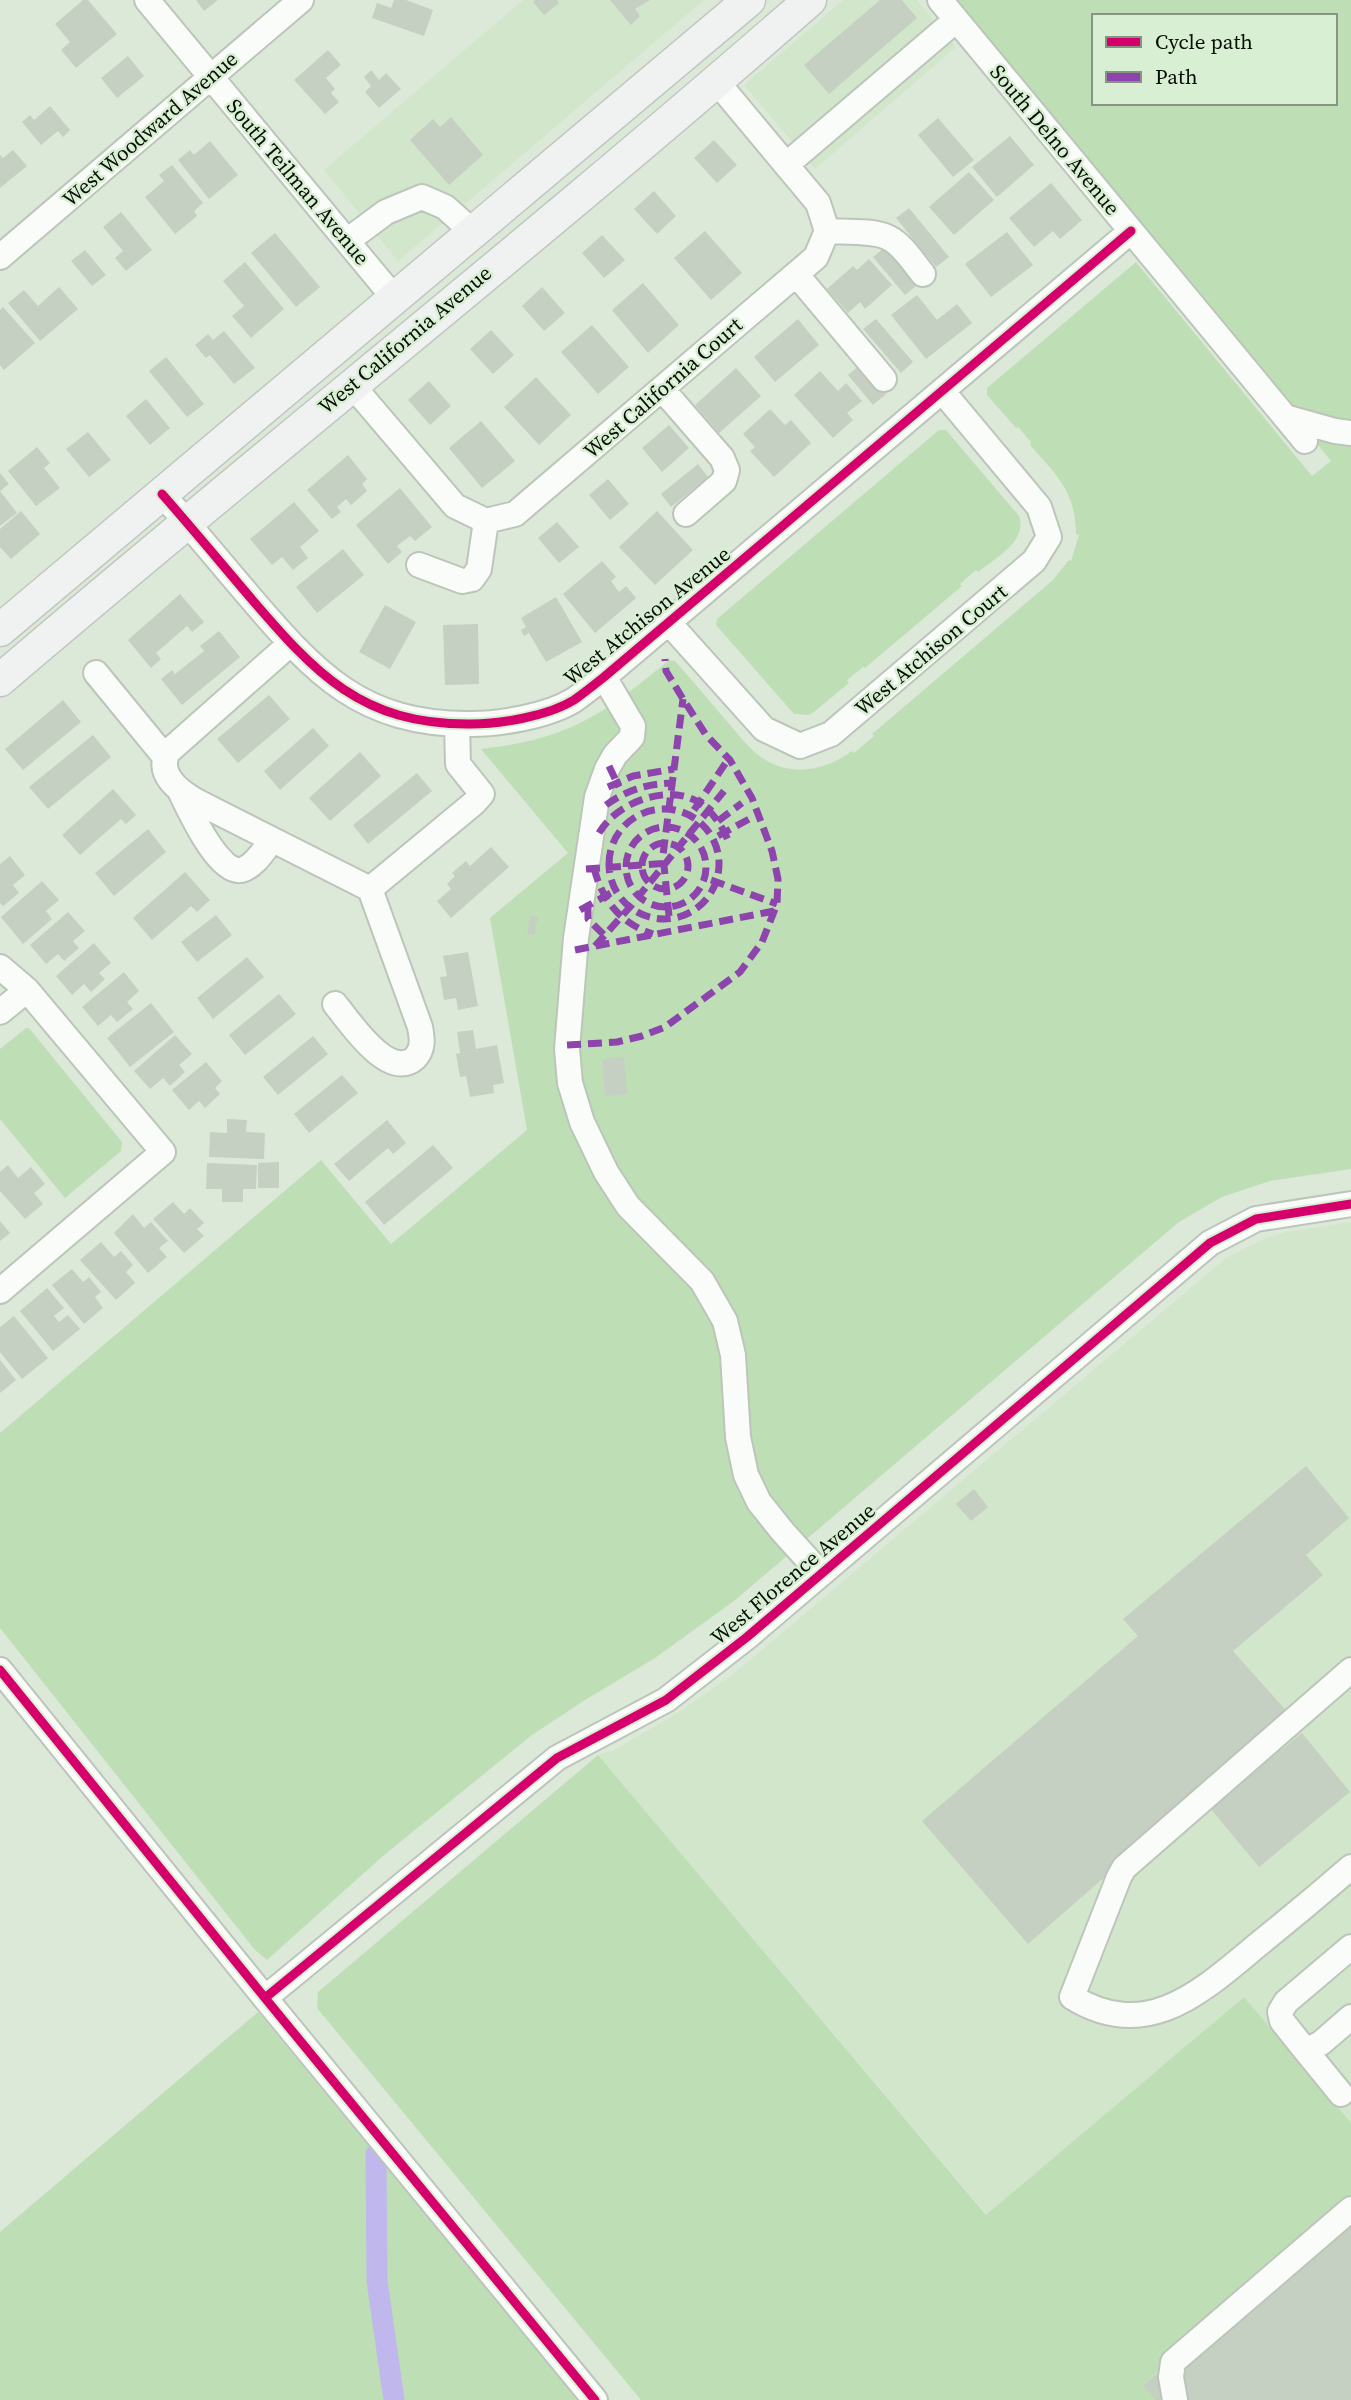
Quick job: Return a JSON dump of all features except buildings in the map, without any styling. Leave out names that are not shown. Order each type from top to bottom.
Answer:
[{"type":"main road","name":"West California Avenue","points":[[0,630],[749,0]]},
{"type":"main road","name":"West California Avenue","points":[[0,680],[186,522],[717,82],[810,0]]},
{"type":"street","name":"South Teilman Avenue","points":[[147,0],[395,299]]},
{"type":"street","name":"West Woodward Avenue","points":[[0,257],[301,0]]},
{"type":"street","name":"South Delno Avenue","points":[[940,0],[1305,441]]},
{"type":"street","points":[[786,164],[956,20]]},
{"type":"street","points":[[717,82],[818,203],[827,231],[888,237],[923,274]]},
{"type":"street","points":[[347,241],[386,212],[422,197],[445,206],[474,232]]},
{"type":"street","name":"West California Court","points":[[486,521],[515,514],[662,389],[816,257],[827,231]]},
{"type":"street","name":"West Atchison Avenue","points":[[162,494],[290,644],[319,673],[349,694],[382,710],[422,721],[487,724],[524,718],[572,701],[604,677],[1131,231]]},
{"type":"street","points":[[796,274],[884,379]]},
{"type":"street","points":[[352,385],[455,506],[486,521],[479,569],[472,579],[462,581],[419,565]]},
{"type":"street","points":[[662,389],[722,458],[727,470],[724,481],[686,514]]},
{"type":"street","name":"West Atchison Court","points":[[669,623],[764,729],[800,746],[831,734],[1034,561],[1049,537],[1039,507],[943,392]]},
{"type":"street","points":[[1285,417],[1351,433]]},
{"type":"street","points":[[272,840],[249,866],[240,870],[230,868],[221,862],[164,770],[166,757],[290,644]]},
{"type":"street","points":[[96,673],[166,757]]},
{"type":"street","points":[[604,677],[633,726],[632,737],[615,755],[597,797],[576,938],[567,1049],[570,1083],[582,1122],[606,1172],[628,1206],[702,1280],[725,1321],[733,1355],[738,1437],[746,1475],[759,1502],[821,1574]]},
{"type":"street","points":[[370,889],[482,794],[458,764],[457,724]]},
{"type":"street","points":[[179,791],[370,889],[420,1027],[423,1042],[418,1055],[410,1062],[395,1063],[373,1051],[335,1004]]},
{"type":"street","points":[[0,967],[26,990],[163,1152],[0,1291]]},
{"type":"street","points":[[0,1012],[26,990]]},
{"type":"street","name":"West Florence Avenue","points":[[265,1998],[557,1758],[666,1700],[747,1637],[1210,1243],[1256,1219],[1351,1203]]},
{"type":"street","points":[[0,1670],[595,2400]]},
{"type":"street","points":[[1351,1670],[1124,1868],[1072,1997],[1098,2011],[1115,2015],[1140,2015],[1178,2004],[1212,1983],[1351,1867]]},
{"type":"street","points":[[1348,2095],[1306,2051],[1282,2021],[1280,2012],[1286,2002],[1351,1947]]},
{"type":"street","points":[[1306,2051],[1321,2043],[1351,2017]]},
{"type":"street","points":[[1175,2400],[1171,2377],[1173,2362],[1351,2209]]},
{"type":"shaded area","points":[[523,0],[704,0],[398,261],[324,170]]},
{"type":"shaded area","points":[[843,0],[917,0],[956,47],[815,169],[744,85]]},
{"type":"shaded area","points":[[954,0],[1351,0],[1351,1169],[1270,1181],[1222,1197],[1179,1222],[734,1601],[655,1658],[532,1735],[383,1856],[267,1960],[255,1950],[0,1628],[0,1433],[321,1160],[391,1244],[527,1130],[490,918],[568,853],[481,749],[512,745],[562,731],[604,710],[669,660],[675,661],[744,741],[768,762],[792,769],[817,768],[852,751],[854,753],[874,736],[872,734],[1053,580],[1069,560],[1071,561],[1079,535],[1076,534],[1068,495],[1056,475],[1030,445],[1031,442],[987,395],[987,388],[1136,262],[1312,476],[1331,461]]},
{"type":"shaded area","points":[[939,430],[946,430],[1019,516],[1019,533],[1001,555],[978,572],[976,570],[960,584],[962,586],[865,668],[847,680],[849,683],[814,712],[808,715],[794,714],[716,625],[717,619]]},
{"type":"shaded area","points":[[29,1028],[122,1142],[121,1151],[65,1198],[0,1119],[0,1049]]},
{"type":"shaded area","points":[[1351,1222],[1351,2123],[1244,1998],[987,2215],[598,1755],[616,1749],[679,1712],[732,1675],[1226,1258],[1266,1238],[1291,1231]]},
{"type":"shaded area","points":[[598,1755],[986,2215],[1244,1997],[1351,2123],[1351,2198],[1144,2384],[1156,2400],[641,2400],[317,2008],[318,1992]]},
{"type":"shaded area","points":[[258,2012],[578,2400],[0,2400],[0,2232]]},
{"type":"waterway","points":[[376,2154],[377,2281],[394,2400]]},
{"type":"marked path","points":[[567,1045],[617,1042],[665,1027],[740,972],[762,942],[777,904],[778,879],[772,851],[752,798],[730,760],[706,735],[683,699],[666,671],[665,659]]},
{"type":"marked path","points":[[669,916],[663,855],[683,699]]},
{"type":"marked path","points":[[694,810],[729,758]]},
{"type":"marked path","points":[[609,766],[619,787]]},
{"type":"marked path","points":[[608,787],[633,776],[674,769]]},
{"type":"marked path","points":[[606,805],[637,789],[672,783]]},
{"type":"marked path","points":[[595,946],[724,791]]},
{"type":"marked path","points":[[599,833],[607,822],[630,805],[643,799],[672,795],[686,797],[704,806],[718,821],[730,845]]},
{"type":"marked path","points":[[718,821],[742,803]]},
{"type":"marked path","points":[[664,809],[685,814],[703,825],[714,843],[719,864],[714,885],[703,903],[685,914],[664,919],[643,914],[625,903],[614,885],[609,864],[614,843],[625,825],[643,814],[664,809]]},
{"type":"marked path","points":[[718,836],[751,818]]},
{"type":"marked path","points":[[666,827],[681,830],[694,839],[703,852],[706,867],[703,882],[694,895],[681,904],[666,907],[651,904],[638,895],[629,882],[626,867],[629,852],[638,839],[651,830],[666,827]]},
{"type":"marked path","points":[[665,843],[681,850],[688,866],[681,882],[665,889],[649,882],[642,866],[649,850],[665,843]]},
{"type":"marked path","points":[[586,869],[670,863]]},
{"type":"marked path","points":[[594,868],[602,890],[614,909],[631,924],[653,934]]},
{"type":"marked path","points":[[711,880],[777,904]]},
{"type":"marked path","points":[[580,910],[611,893]]},
{"type":"marked path","points":[[588,906],[588,919],[605,936]]},
{"type":"marked path","points":[[575,950],[774,911]]},
{"type":"cycle path","points":[[162,494],[296,649],[319,671],[344,689],[370,704],[399,715],[433,722],[483,724],[538,715],[574,700],[604,677],[1131,231]]},
{"type":"cycle path","points":[[265,1998],[557,1758],[666,1700],[747,1637],[1210,1243],[1256,1219],[1351,1204]]},
{"type":"cycle path","points":[[0,1670],[595,2400]]}]
